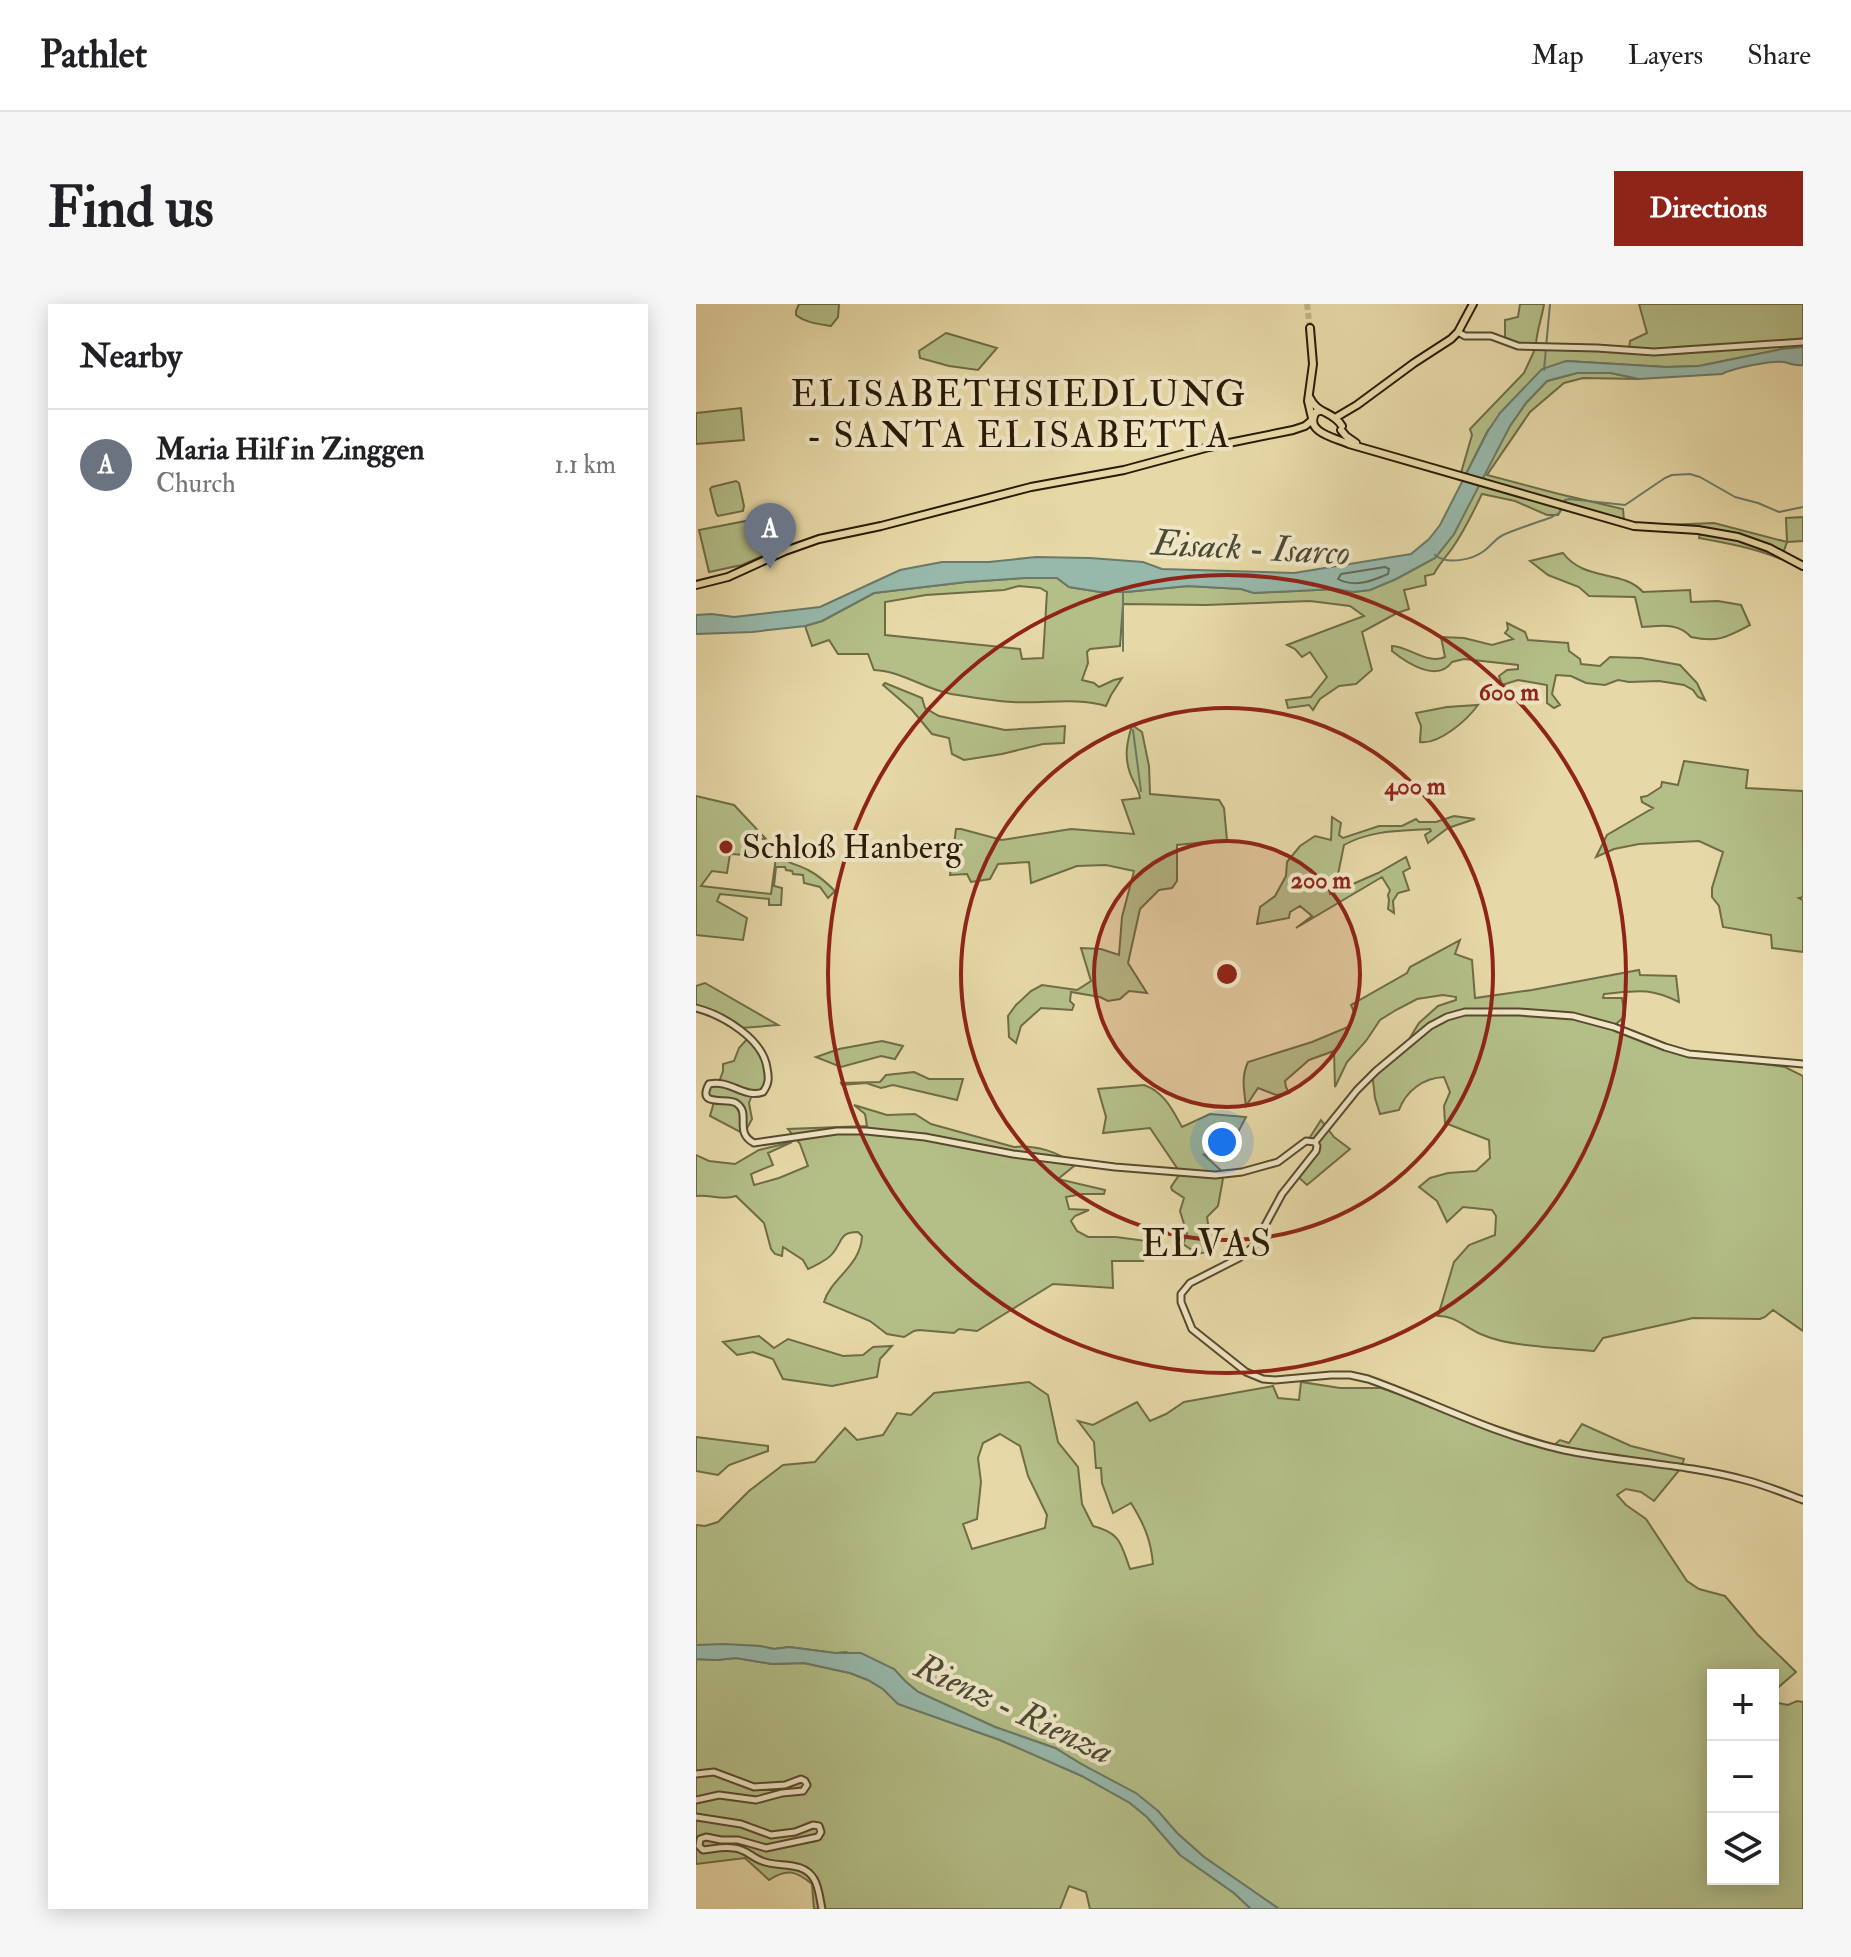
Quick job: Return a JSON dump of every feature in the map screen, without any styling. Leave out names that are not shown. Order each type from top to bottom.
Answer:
[{"type":"main road","points":[[1335,418],[1447,343],[1458,332],[1473,304]]},
{"type":"main road","points":[[1310,328],[1313,353],[1308,401],[1311,419],[1320,431],[1349,444],[1634,526],[1698,530],[1738,537],[1769,548],[1803,566]]},
{"type":"main road","points":[[1309,395],[1313,405],[1335,418],[1351,441],[1362,447]]},
{"type":"main road","points":[[1333,436],[1340,433],[1357,405]]},
{"type":"main road","points":[[696,585],[728,577],[819,539],[1031,487],[1124,470],[1216,445],[1293,430],[1305,426],[1320,411]]},
{"type":"main road","points":[[1293,430],[1320,431]]},
{"type":"street","points":[[1458,332],[1465,336],[1491,336],[1513,345],[1654,352],[1803,342]]},
{"type":"street","points":[[696,1008],[725,1019],[759,1046],[766,1060],[769,1077],[766,1089],[757,1095],[725,1083],[713,1082],[706,1086],[706,1097],[714,1102],[729,1100],[738,1104],[742,1110],[744,1134],[754,1143],[852,1130],[881,1132],[1013,1154],[1131,1169],[1215,1175],[1266,1166],[1306,1141],[1315,1142]]},
{"type":"street","points":[[1315,1142],[1376,1071],[1430,1026],[1465,1012],[1504,1011],[1573,1016],[1689,1054],[1803,1064]]},
{"type":"street","points":[[1315,1142],[1316,1151],[1282,1194],[1254,1246],[1239,1258],[1190,1283],[1181,1294],[1192,1329],[1246,1372],[1275,1380],[1331,1375],[1359,1377],[1514,1437],[1564,1450],[1725,1475],[1803,1500]]},
{"type":"street","points":[[696,1774],[714,1772],[754,1787],[785,1785],[801,1779],[807,1785],[803,1791],[762,1799],[719,1795],[696,1800]]},
{"type":"street","points":[[696,1817],[741,1824],[771,1835],[819,1826],[821,1832],[818,1837],[774,1848],[706,1837],[700,1839],[699,1846],[703,1850],[739,1848],[764,1862],[800,1868],[814,1879],[822,1909]]},
{"type":"green space","points":[[799,304],[839,304],[838,317],[831,326],[808,321],[796,315]]},
{"type":"green space","points":[[1520,304],[1544,304],[1536,344],[1505,339],[1505,320],[1518,317]]},
{"type":"green space","points":[[1639,304],[1803,304],[1803,342],[1699,366],[1567,361],[1488,430],[1466,474],[1461,473],[1472,435],[1470,429],[1524,373],[1536,347],[1629,350],[1630,341],[1647,333]]},
{"type":"green space","points":[[946,333],[997,348],[978,370],[920,358],[919,351]]},
{"type":"green space","points":[[1577,373],[1611,373],[1639,379],[1583,378],[1564,383],[1530,412],[1487,475],[1623,509],[1624,521],[1563,507],[1558,515],[1547,515],[1515,501],[1482,494],[1453,547],[1434,574],[1425,576],[1426,585],[1404,590],[1409,609],[1362,632],[1372,670],[1356,684],[1339,686],[1320,699],[1313,710],[1309,705],[1288,708],[1286,700],[1311,697],[1327,677],[1310,652],[1302,657],[1287,645],[1364,616],[1350,606],[1310,601],[1123,604],[1120,646],[1090,649],[1082,680],[1099,687],[1122,678],[1106,706],[1072,701],[1005,701],[941,692],[894,673],[874,670],[868,654],[838,654],[829,640],[812,646],[805,626],[822,621],[874,593],[1025,578],[1057,578],[1069,587],[1100,592],[1188,586],[1241,589],[1254,593],[1370,590],[1435,558],[1454,534],[1510,426],[1547,381]],"holes":[[[1019,586],[1040,588],[1047,592],[1043,658],[1022,659],[1020,649],[885,635],[885,602]]]},
{"type":"green space","points":[[741,408],[744,440],[696,444],[696,413]]},
{"type":"green space","points":[[736,481],[739,483],[743,511],[718,516],[710,489]]},
{"type":"green space","points":[[1803,517],[1803,541],[1787,542],[1786,518]]},
{"type":"green space","points":[[756,519],[765,555],[742,565],[709,572],[699,530]]},
{"type":"green space","points":[[1714,523],[1787,542],[1781,559],[1699,538],[1701,529],[1664,525]]},
{"type":"green space","points":[[1563,553],[1582,568],[1625,580],[1643,592],[1690,590],[1691,602],[1718,601],[1741,605],[1750,625],[1715,639],[1691,637],[1675,627],[1642,627],[1635,597],[1589,596],[1579,587],[1548,575],[1530,561]]},
{"type":"green space","points":[[1507,623],[1525,632],[1528,640],[1568,643],[1569,651],[1580,659],[1581,664],[1600,666],[1610,657],[1641,658],[1680,665],[1697,683],[1705,700],[1684,685],[1618,680],[1605,685],[1556,675],[1552,694],[1560,705],[1554,708],[1547,703],[1547,685],[1518,680],[1502,685],[1499,676],[1507,670],[1518,669],[1518,665],[1464,659],[1438,671],[1430,671],[1392,651],[1392,646],[1439,659],[1445,657],[1441,637],[1464,638],[1492,645],[1513,639],[1505,633]]},
{"type":"green space","points":[[885,683],[922,698],[925,708],[939,716],[1005,730],[1065,726],[1064,743],[1043,744],[964,760],[952,754],[949,738],[932,734],[912,710],[883,685]]},
{"type":"green space","points":[[1478,705],[1444,736],[1420,742],[1421,726],[1416,713]]},
{"type":"green space","points":[[1132,725],[1142,732],[1149,766],[1150,794],[1219,800],[1224,808],[1227,840],[1177,845],[1177,881],[1172,888],[1159,890],[1140,909],[1128,963],[1147,993],[1129,991],[1120,999],[1108,1001],[1071,992],[1072,1010],[1041,1008],[1021,1026],[1016,1043],[1009,1037],[1008,1016],[1031,991],[1042,985],[1077,990],[1091,981],[1081,948],[1101,949],[1119,955],[1122,917],[1134,871],[1106,865],[1077,866],[1031,883],[1029,862],[998,864],[990,879],[971,882],[967,874],[950,875],[956,829],[1002,840],[1071,829],[1134,834],[1122,800],[1140,798],[1127,761]]},
{"type":"green space","points":[[1684,761],[1748,770],[1746,788],[1803,791],[1803,897],[1799,898],[1803,900],[1803,952],[1772,948],[1771,935],[1723,927],[1719,906],[1712,897],[1712,888],[1723,852],[1699,841],[1639,844],[1614,849],[1596,857],[1607,835],[1653,808],[1642,802],[1641,797],[1661,787],[1662,782],[1678,785]]},
{"type":"green space","points":[[696,796],[734,805],[766,839],[746,838],[745,855],[730,854],[727,873],[712,871],[701,886],[771,894],[776,857],[812,872],[835,891],[828,898],[820,887],[804,883],[803,875],[793,874],[785,867],[776,867],[774,886],[782,888],[781,905],[769,905],[769,899],[720,894],[717,901],[747,918],[743,940],[696,935]]},
{"type":"green space","points":[[1454,816],[1475,819],[1448,828],[1428,843],[1425,835],[1430,829],[1375,834],[1344,845],[1336,884],[1329,888],[1330,894],[1406,857],[1410,868],[1403,872],[1409,890],[1398,893],[1393,901],[1394,913],[1388,909],[1390,890],[1382,877],[1296,928],[1312,916],[1300,906],[1290,912],[1289,918],[1257,924],[1260,907],[1275,896],[1286,876],[1287,862],[1300,846],[1315,836],[1331,840],[1332,817],[1341,823],[1339,835],[1343,838],[1379,826],[1402,826],[1416,819],[1419,822],[1436,822]]},
{"type":"green space","points":[[1460,940],[1455,954],[1472,960],[1475,998],[1639,970],[1640,975],[1676,976],[1679,1002],[1650,992],[1604,994],[1603,998],[1622,998],[1625,1016],[1614,1026],[1689,1054],[1785,1067],[1803,1076],[1803,1331],[1773,1310],[1760,1319],[1693,1318],[1603,1338],[1594,1351],[1507,1342],[1438,1316],[1454,1262],[1469,1245],[1495,1235],[1496,1216],[1492,1210],[1463,1207],[1447,1222],[1437,1201],[1419,1187],[1430,1178],[1476,1171],[1490,1158],[1489,1140],[1445,1123],[1444,1106],[1450,1092],[1444,1077],[1416,1087],[1399,1110],[1380,1114],[1372,1072],[1408,1041],[1419,1023],[1438,1006],[1456,1000],[1456,997],[1443,995],[1417,999],[1380,1020],[1347,1062],[1335,1087],[1334,1051],[1309,1060],[1285,1081],[1289,1093],[1276,1095],[1258,1088],[1246,1106],[1244,1078],[1248,1062],[1348,1027],[1355,1014],[1351,1005],[1407,973],[1410,967]]},
{"type":"green space","points":[[705,983],[778,1025],[741,1028],[696,1008],[696,986]]},
{"type":"green space","points":[[748,1038],[766,1060],[766,1089],[752,1095],[749,1103],[752,1119],[744,1134],[710,1116],[714,1102],[709,1100],[706,1086],[719,1082],[723,1064],[734,1061],[739,1048]]},
{"type":"green space","points":[[882,1041],[903,1046],[895,1059],[881,1056],[841,1067],[816,1057],[839,1049]]},
{"type":"green space","points":[[914,1072],[929,1079],[963,1079],[957,1100],[893,1085],[881,1088],[866,1083],[841,1083],[880,1082],[886,1075]]},
{"type":"green space","points":[[1144,1085],[1162,1097],[1182,1127],[1210,1114],[1246,1117],[1234,1140],[1223,1150],[1226,1160],[1203,1154],[1224,1173],[1218,1206],[1207,1217],[1215,1246],[1210,1251],[1198,1254],[1183,1244],[1187,1234],[1180,1211],[1184,1198],[1171,1187],[1179,1175],[1150,1128],[1103,1133],[1106,1117],[1098,1089]]},
{"type":"green space","points":[[854,1105],[887,1115],[915,1114],[931,1124],[1014,1147],[1038,1148],[1054,1153],[1074,1166],[1058,1179],[1105,1190],[1104,1194],[1066,1197],[1069,1209],[1089,1210],[1071,1221],[1077,1231],[1088,1237],[1154,1242],[1143,1261],[1112,1261],[1113,1288],[1053,1284],[977,1331],[919,1330],[904,1337],[887,1334],[870,1321],[824,1302],[857,1256],[862,1236],[858,1232],[844,1235],[831,1256],[808,1269],[803,1260],[783,1247],[782,1256],[775,1254],[764,1223],[736,1196],[696,1196],[696,1155],[709,1161],[735,1164],[759,1150],[792,1142],[768,1153],[773,1165],[751,1174],[754,1185],[779,1178],[808,1166],[800,1144],[788,1129],[867,1126],[865,1114]]},
{"type":"green space","points":[[1321,1120],[1334,1137],[1350,1149],[1307,1185],[1295,1174],[1315,1150],[1310,1137]]},
{"type":"green space","points":[[759,1336],[774,1348],[788,1339],[843,1356],[863,1355],[873,1347],[892,1346],[880,1359],[877,1377],[832,1386],[783,1379],[773,1359],[753,1352],[737,1355],[723,1342]]},
{"type":"green space","points":[[1029,1382],[1048,1395],[1058,1442],[1078,1467],[1082,1504],[1093,1526],[1109,1532],[1119,1541],[1130,1569],[1153,1564],[1146,1532],[1131,1503],[1113,1513],[1102,1483],[1101,1468],[1096,1468],[1094,1442],[1078,1421],[1093,1425],[1137,1402],[1150,1421],[1184,1402],[1273,1386],[1278,1398],[1299,1400],[1301,1382],[1340,1388],[1381,1388],[1554,1445],[1560,1440],[1569,1443],[1582,1424],[1631,1446],[1684,1459],[1681,1468],[1654,1501],[1641,1492],[1626,1489],[1617,1495],[1646,1519],[1687,1581],[1699,1589],[1725,1596],[1757,1634],[1796,1672],[1779,1687],[1779,1669],[1707,1669],[1707,1885],[1779,1885],[1779,1703],[1803,1702],[1803,1909],[1279,1909],[1204,1857],[1158,1811],[1055,1748],[995,1727],[918,1692],[894,1669],[846,1652],[696,1645],[696,1525],[718,1522],[749,1491],[783,1465],[815,1462],[845,1428],[857,1440],[883,1435],[897,1413],[911,1415],[934,1393]],"holes":[[[1000,1434],[1020,1446],[1028,1476],[1047,1515],[1045,1528],[972,1549],[963,1524],[977,1519],[981,1482],[978,1458],[983,1443]]]},
{"type":"green space","points":[[696,1437],[768,1446],[768,1451],[729,1465],[718,1475],[696,1471]]},
{"type":"green space","points":[[736,1658],[772,1664],[804,1663],[850,1673],[883,1689],[898,1704],[1000,1740],[1082,1776],[1130,1803],[1147,1817],[1180,1855],[1234,1893],[1251,1909],[1090,1909],[1086,1892],[1069,1886],[1060,1909],[814,1909],[812,1884],[796,1874],[781,1874],[769,1880],[745,1858],[696,1864],[696,1659]]},
{"type":"water","points":[[1803,347],[1803,365],[1771,362],[1722,374],[1639,379],[1611,373],[1577,373],[1547,381],[1510,426],[1454,534],[1435,558],[1370,590],[1254,593],[1241,589],[1188,586],[1100,592],[1069,587],[1057,578],[1025,578],[874,593],[822,621],[805,626],[696,634],[696,615],[734,617],[820,607],[900,570],[942,562],[989,562],[1036,557],[1090,558],[1143,562],[1162,569],[1294,573],[1411,554],[1440,525],[1500,413],[1542,369],[1566,361],[1699,366]]},
{"type":"water","points":[[725,1644],[861,1653],[894,1669],[918,1692],[995,1727],[1055,1748],[1136,1793],[1204,1857],[1279,1909],[1251,1909],[1234,1893],[1180,1855],[1147,1817],[1130,1803],[1082,1776],[1000,1740],[898,1704],[883,1689],[850,1673],[804,1663],[772,1664],[736,1658],[696,1659],[696,1645]]},
{"type":"waterway","points":[[1544,370],[1550,304]]},
{"type":"waterway","points":[[1563,503],[1569,499],[1625,505],[1665,478],[1690,474],[1735,497],[1779,512],[1803,507]]},
{"type":"waterway","points":[[1435,555],[1453,561],[1473,557],[1503,535],[1552,517],[1561,509]]},
{"type":"waterway","points":[[1123,592],[1123,651]]},
{"type":"waterway","points":[[1133,730],[1141,791]]},
{"type":"tunnel","points":[[1307,304],[1310,328]]},
{"type":"place","name":"Maria Hilf in Zinggen","points":[[770,569]]},
{"type":"place","name":"Schloß Hanberg","points":[[726,847]]},
{"type":"district","name":"ELISABETHSIEDLUNG - SANTA ELISABETTA","points":[[1019,414]]},
{"type":"district","name":"ELVAS","points":[[1207,1244]]},
{"type":"water label","name":"Eisack - Isarco","points":[[1251,548]]},
{"type":"water label","name":"Rienz - Rienza","points":[[1014,1709]]}]
